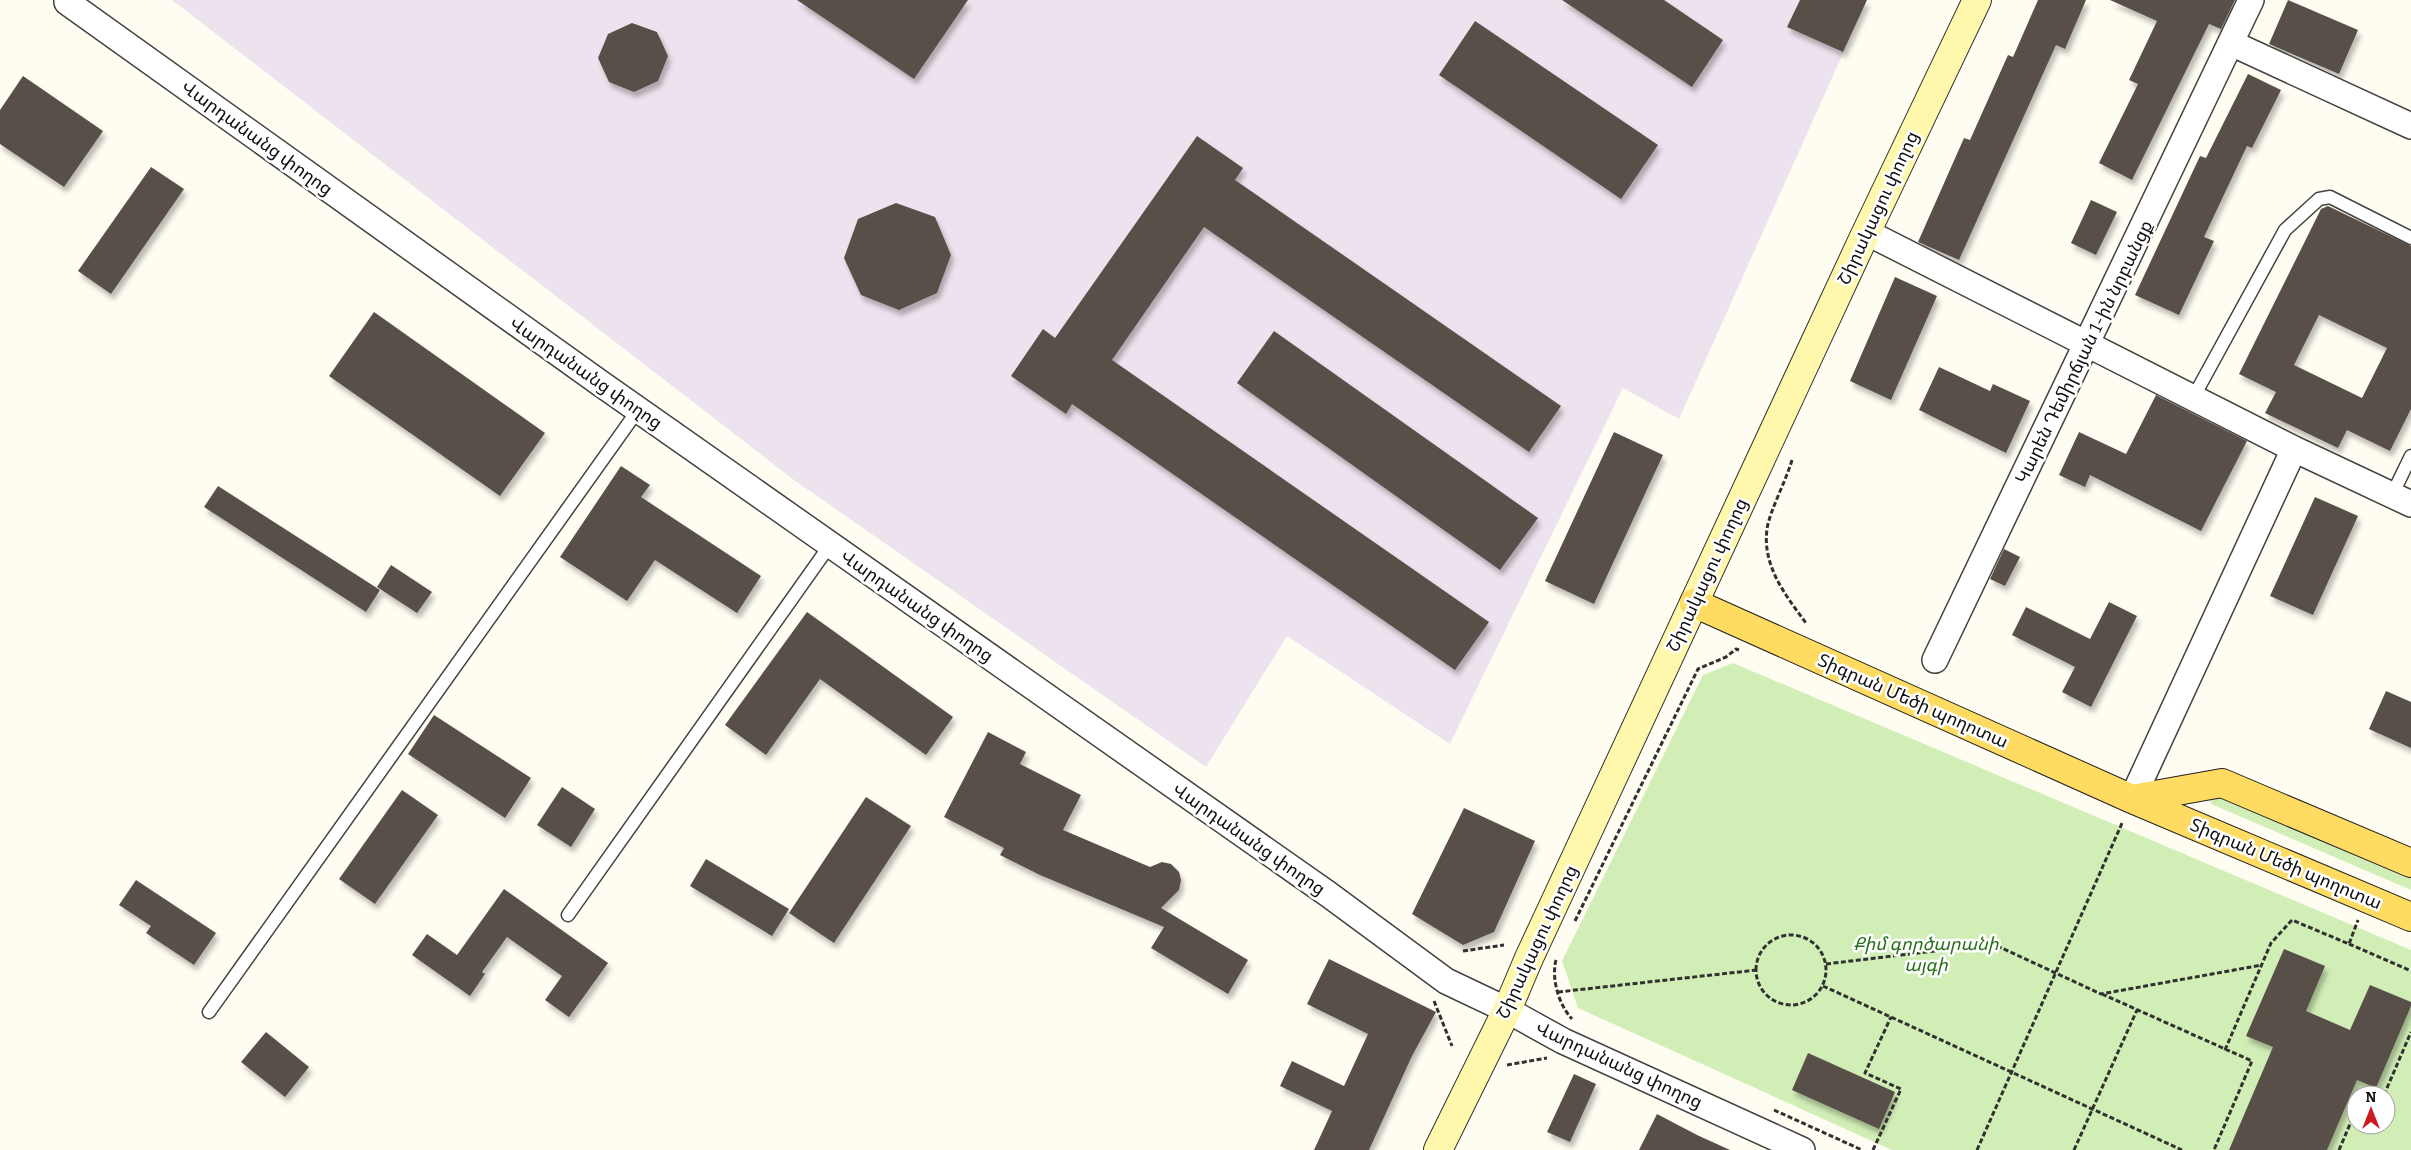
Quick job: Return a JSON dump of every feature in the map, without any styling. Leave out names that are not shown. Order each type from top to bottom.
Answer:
[{"type":"main road","name":"Շիրակացու փողոց","points":[[1438,1150],[1507,1010],[1529,958],[1866,232],[1977,0]]},
{"type":"main road","name":"Տիգրան Մեծի պողոտա","points":[[1694,603],[2128,808],[2411,918]]},
{"type":"main road","name":"Տիգրան Մեծի պողոտա","points":[[2128,808],[2222,783],[2411,863]]},
{"type":"street","name":"Կարեն Դեմիրճյան 1-ին նրբանցք","points":[[1935,660],[2251,0]]},
{"type":"street","name":"Վարդանանց փողոց","points":[[67,2],[638,410],[1328,894],[1446,981],[1507,1010],[1563,1041],[1802,1150]]},
{"type":"street","points":[[2231,43],[2411,126]]},
{"type":"street","points":[[1866,232],[2294,449],[2402,500]]},
{"type":"street","points":[[2128,808],[2294,449]]},
{"type":"lane","points":[[2194,398],[2285,230],[2319,199],[2330,197],[2411,238]]},
{"type":"lane","points":[[209,1012],[638,410]]},
{"type":"lane","points":[[2402,500],[2411,456]]},
{"type":"lane","points":[[568,915],[830,545]]},
{"type":"path","points":[[1792,460],[1771,515],[1767,528],[1766,542],[1771,568],[1806,623]]},
{"type":"path","points":[[1574,923],[1698,670],[1726,657],[1736,649]]},
{"type":"path","points":[[1977,1150],[2128,808]]},
{"type":"path","points":[[2225,1050],[2271,943],[2292,920],[2411,971]]},
{"type":"path","points":[[2349,944],[2358,920]]},
{"type":"path","points":[[1795,935],[1806,938],[1815,944],[1822,953],[1826,964],[1826,975],[1816,995],[1807,1001],[1796,1004],[1784,1004],[1774,1000],[1765,992],[1759,982],[1756,970],[1758,959],[1764,948],[1772,940],[1783,936],[1795,935]]},
{"type":"path","points":[[1826,964],[1993,944],[2252,1061],[2214,1150]]},
{"type":"path","points":[[1463,951],[1504,945]]},
{"type":"path","points":[[1556,958],[1553,970],[1562,1009],[1573,1019]]},
{"type":"path","points":[[2101,994],[2262,965]]},
{"type":"path","points":[[1558,992],[1756,970]]},
{"type":"path","points":[[1822,986],[2182,1150]]},
{"type":"path","points":[[1434,1001],[1452,1046]]},
{"type":"path","points":[[2074,1150],[2137,1010]]},
{"type":"path","points":[[1873,1150],[1901,1089],[1865,1073],[1891,1017]]},
{"type":"path","points":[[2388,1085],[2411,1032]]},
{"type":"path","points":[[1504,1065],[1555,1057]]},
{"type":"path","points":[[1772,1109],[1862,1150]]},
{"type":"path","points":[[2339,1150],[2346,1134]]},
{"type":"shaded area","points":[[172,0],[1867,0],[1679,419],[1623,388],[1450,744],[1287,636],[1206,767],[794,480]]},
{"type":"green space","name":"Քիմ գործարանի այգի","points":[[1733,663],[2411,950],[2411,1150],[1892,1150],[1578,1008],[1562,961],[1703,675]]},
{"type":"green space","points":[[2215,796],[2411,878],[2411,890],[2211,804],[2210,798]]},
{"type":"building","points":[[797,0],[968,0],[914,79]]},
{"type":"building","points":[[1562,0],[1664,0],[1723,40],[1692,87]]},
{"type":"building","points":[[1800,0],[1867,0],[1843,52],[1787,27]]},
{"type":"building","points":[[2038,0],[2086,0],[2065,49],[2056,45],[1959,260],[1918,242],[1964,138],[1970,140],[2008,55],[2013,57]]},
{"type":"building","points":[[2110,0],[2235,0],[2221,29],[2209,24],[2132,180],[2099,163],[2138,84],[2129,80],[2157,21]]},
{"type":"building","points":[[2288,0],[2358,30],[2339,74],[2269,44]]},
{"type":"building","points":[[1475,21],[1658,145],[1621,199],[1439,75]]},
{"type":"building","points":[[632,23],[657,32],[668,56],[658,81],[634,92],[609,82],[598,58],[608,34]]},
{"type":"building","points":[[2248,74],[2281,90],[2252,148],[2247,146],[2204,237],[2214,241],[2179,315],[2135,295],[2200,156],[2206,158]]},
{"type":"building","points":[[23,76],[103,131],[64,187],[0,144],[0,110]]},
{"type":"building","points":[[1197,136],[1243,168],[1235,180],[1561,406],[1529,452],[1204,227],[1112,360],[1489,622],[1455,670],[1072,404],[1066,414],[1011,376],[1043,329],[1055,338]]},
{"type":"building","points":[[151,167],[184,189],[111,294],[78,271]]},
{"type":"building","points":[[2091,200],[2117,212],[2096,255],[2071,243]]},
{"type":"building","points":[[896,203],[935,217],[951,255],[937,293],[899,310],[861,295],[844,258],[858,219]]},
{"type":"building","points":[[2328,206],[2411,246],[2411,409],[2390,451],[2347,430],[2338,448],[2265,413],[2276,392],[2239,374],[2321,209]],"holes":[[[2319,315],[2387,348],[2362,398],[2294,365]]]},
{"type":"building","points":[[1895,277],[1937,296],[1891,400],[1850,381]]},
{"type":"building","points":[[374,312],[545,433],[500,496],[329,376]]},
{"type":"building","points":[[1274,331],[1538,518],[1500,570],[1237,383]]},
{"type":"building","points":[[1939,367],[1990,391],[1993,384],[2030,401],[2006,453],[1919,410]]},
{"type":"building","points":[[2156,395],[2247,441],[2201,531],[2090,475],[2085,487],[2059,475],[2079,432],[2126,454]]},
{"type":"building","points":[[1614,432],[1663,455],[1594,604],[1545,581]]},
{"type":"building","points":[[621,466],[650,485],[641,497],[761,576],[737,613],[655,560],[627,601],[560,557]]},
{"type":"building","points":[[218,486],[380,590],[366,612],[204,507]]},
{"type":"building","points":[[2315,497],[2358,516],[2313,615],[2270,596]]},
{"type":"building","points":[[2004,549],[2020,557],[2005,586],[1990,579]]},
{"type":"building","points":[[391,565],[432,592],[417,613],[377,587]]},
{"type":"building","points":[[2109,602],[2137,616],[2091,707],[2062,692],[2075,667],[2012,635],[2026,607],[2090,639]]},
{"type":"building","points":[[807,612],[953,717],[926,755],[820,679],[766,755],[725,725]]},
{"type":"building","points":[[2386,691],[2411,702],[2411,748],[2369,729]]},
{"type":"building","points":[[434,715],[531,778],[505,818],[408,754]]},
{"type":"building","points":[[988,732],[1026,752],[1020,764],[1081,795],[1063,830],[1150,867],[1162,862],[1171,864],[1179,872],[1181,880],[1179,890],[1161,908],[1248,960],[1228,994],[1151,948],[1164,927],[1040,875],[1000,855],[1004,848],[944,817]]},
{"type":"building","points":[[562,787],[595,809],[571,847],[537,825]]},
{"type":"building","points":[[402,790],[438,815],[375,904],[339,879]]},
{"type":"building","points":[[866,797],[911,826],[834,943],[789,913]]},
{"type":"building","points":[[1464,808],[1535,841],[1494,932],[1463,945],[1412,914]]},
{"type":"building","points":[[706,859],[789,909],[772,936],[690,886]]},
{"type":"building","points":[[136,880],[216,933],[194,965],[146,933],[151,926],[119,905]]},
{"type":"building","points":[[504,889],[608,963],[569,1017],[545,1000],[562,976],[507,937],[482,972],[485,974],[470,996],[412,955],[427,934],[457,955]]},
{"type":"building","points":[[2284,949],[2325,966],[2306,1011],[2350,1030],[2370,985],[2411,1002],[2411,1006],[2377,1085],[2369,1085],[2357,1080],[2355,1085],[2346,1085],[2346,1106],[2327,1150],[2229,1150],[2273,1047],[2246,1036]]},
{"type":"building","points":[[1329,959],[1436,1012],[1412,1056],[1369,1150],[1314,1150],[1332,1111],[1280,1086],[1292,1061],[1344,1086],[1368,1034],[1307,1004]]},
{"type":"building","points":[[266,1032],[309,1067],[285,1097],[241,1062]]},
{"type":"building","points":[[1808,1053],[1895,1092],[1879,1129],[1792,1090]]},
{"type":"building","points":[[1574,1074],[1596,1084],[1570,1142],[1547,1132]]},
{"type":"building","points":[[1657,1114],[1697,1135],[1730,1150],[1639,1150]]}]
